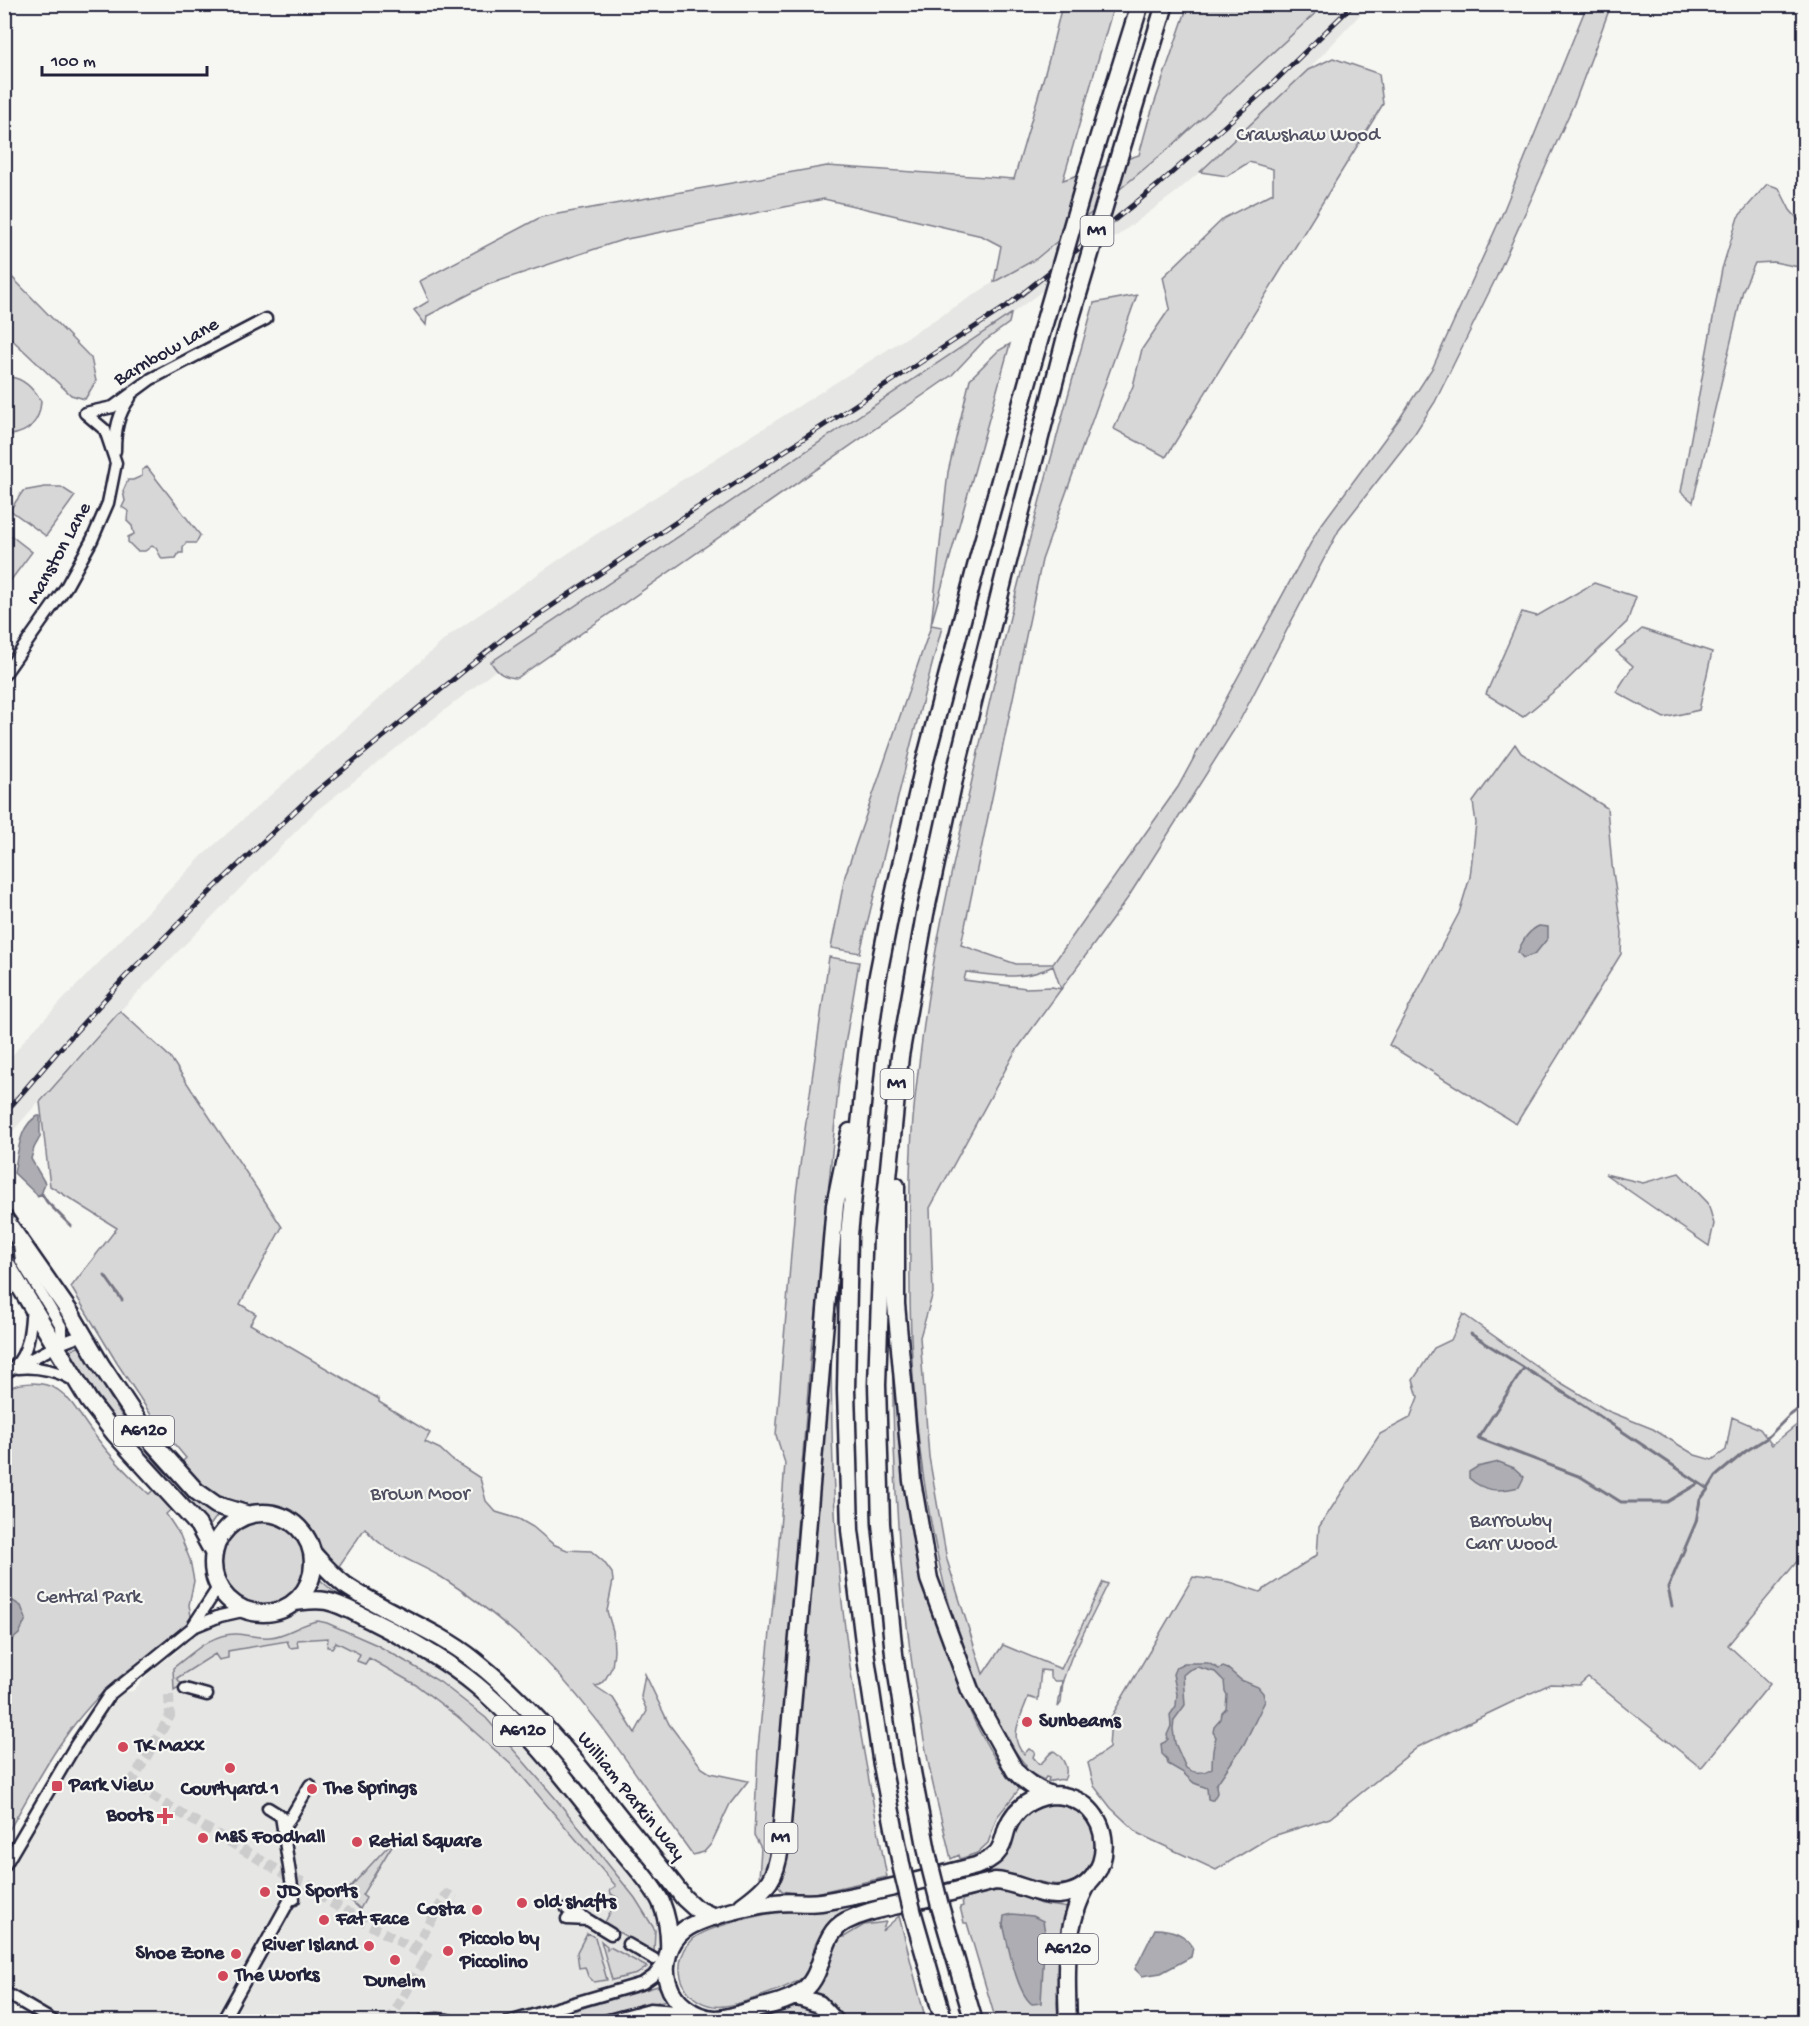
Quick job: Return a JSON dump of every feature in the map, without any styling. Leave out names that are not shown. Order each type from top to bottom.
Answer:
[{"type":"highway","name":"M1","points":[[944,2022],[902,1869],[882,1765],[850,1530],[846,1390],[849,1235],[867,1055],[879,969],[925,761],[1037,348],[1089,168],[1140,4]]},
{"type":"highway","name":"M1","points":[[974,2022],[929,1862],[910,1761],[894,1654],[881,1524],[877,1385],[882,1239],[900,1056],[925,914],[956,770],[1070,321],[1165,4]]},
{"type":"highway","name":"M1","points":[[733,1912],[766,1886],[778,1866],[802,1605],[834,1205],[867,1055]]},
{"type":"highway","name":"M1","points":[[900,1056],[896,1304],[912,1481],[929,1579],[970,1690],[1015,1771],[1024,1782],[1051,1795]]},
{"type":"highway","name":"A6120","points":[[4,1218],[17,1234],[136,1420],[171,1464],[196,1491],[216,1505],[249,1515]]},
{"type":"highway","name":"A6120","points":[[4,1260],[59,1345],[89,1401],[198,1525],[214,1554]]},
{"type":"highway","points":[[263,1513],[289,1520],[308,1540],[313,1567],[310,1580],[304,1592],[281,1610],[265,1613],[247,1610],[235,1605],[219,1586],[213,1567],[218,1541],[226,1530],[249,1515],[263,1513]]},
{"type":"highway","name":"William Parkin Way","points":[[312,1553],[343,1583],[370,1600],[435,1633],[472,1658],[505,1686],[548,1729],[684,1898],[695,1908],[714,1917]]},
{"type":"highway","name":"William Parkin Way","points":[[294,1602],[326,1601],[347,1609],[420,1647],[476,1684],[513,1720],[554,1766],[660,1900],[668,1919],[670,1935],[663,1956],[667,1982],[672,1994],[692,2012]]},
{"type":"highway","points":[[663,1956],[682,1931],[691,1925],[714,1917],[775,1903],[819,1902],[976,1866],[997,1853],[1010,1821],[1021,1808],[1035,1799],[1064,1795],[1087,1807],[1100,1823],[1105,1842],[1097,1871],[1089,1881],[1070,1893],[1047,1894],[1007,1882],[995,1881],[867,1912],[846,1921],[835,1930],[828,1939],[812,1980],[807,1988],[795,1996],[728,2018],[716,2019],[692,2012]]},
{"type":"highway","name":"A6120","points":[[1068,2022],[1065,1969],[1071,1926],[1076,1908],[1089,1881]]},
{"type":"highway","points":[[795,1996],[819,2004],[832,2015],[836,2022]]},
{"type":"street","name":"Barnbow Lane","points":[[85,413],[113,406],[167,370],[266,319]]},
{"type":"street","points":[[116,463],[116,426],[120,414],[134,392]]},
{"type":"street","name":"Manston Lane","points":[[4,675],[50,612],[92,540],[108,503],[116,463],[105,430],[85,413]]},
{"type":"street","points":[[17,1234],[21,1261],[61,1326],[59,1345]]},
{"type":"street","points":[[9,1371],[22,1358],[27,1345],[32,1305]]},
{"type":"street","points":[[9,1371],[83,1335]]},
{"type":"street","points":[[9,1371],[28,1367],[43,1369],[70,1378],[79,1386]]},
{"type":"street","points":[[4,1867],[75,1746],[109,1695],[193,1626],[219,1586]]},
{"type":"street","points":[[193,1626],[220,1616],[247,1610]]},
{"type":"street","points":[[185,1689],[207,1695]]},
{"type":"street","points":[[283,1830],[310,1785]]},
{"type":"street","points":[[222,2021],[294,1898],[281,1816],[268,1808]]},
{"type":"street","points":[[567,1914],[588,1920],[611,1934]]},
{"type":"street","points":[[509,2022],[643,1983],[661,1968],[663,1956],[628,1944]]},
{"type":"street","points":[[4,1992],[55,2022]]},
{"type":"street","points":[[601,2022],[650,2009],[692,2012]]},
{"type":"street","points":[[421,2022],[429,2019],[447,2019],[455,2022]]},
{"type":"shaded area","points":[[1324,5],[1369,5],[1308,70],[1174,194],[1011,314],[492,662],[496,670],[316,811],[106,1025],[5,1140],[4,1066],[26,1038],[202,856],[451,634],[589,539],[994,282],[1036,259],[1174,144]]},
{"type":"shaded area","points":[[1539,926],[1548,927],[1548,938],[1535,954],[1523,958],[1518,952],[1521,944]]},
{"type":"shaded area","points":[[40,1116],[40,1137],[31,1159],[45,1183],[41,1195],[38,1196],[14,1173],[23,1133],[32,1120]]},
{"type":"shaded area","points":[[1499,1462],[1514,1468],[1524,1477],[1519,1487],[1492,1490],[1480,1486],[1469,1478],[1469,1472],[1477,1467]]},
{"type":"shaded area","points":[[5,1596],[21,1606],[26,1619],[19,1634],[5,1646]]},
{"type":"shaded area","name":"The Springs","points":[[326,1601],[476,1684],[640,1873],[670,1935],[653,1976],[509,2021],[55,2021],[5,1992],[5,1868],[38,1811],[111,1700],[119,1693],[133,1691],[152,1670],[178,1651],[174,1640],[247,1610],[265,1613],[281,1610],[294,1602]]},
{"type":"shaded area","points":[[1184,1663],[1208,1663],[1219,1669],[1223,1667],[1241,1680],[1258,1687],[1263,1693],[1265,1701],[1244,1744],[1216,1785],[1217,1793],[1213,1800],[1208,1799],[1207,1788],[1194,1783],[1182,1772],[1168,1764],[1162,1754],[1161,1744],[1168,1739],[1167,1735],[1171,1726],[1170,1715],[1176,1706],[1177,1694],[1173,1674],[1176,1667]],"holes":[[[1197,1667],[1215,1672],[1224,1681],[1227,1695],[1226,1709],[1214,1727],[1213,1732],[1216,1737],[1212,1768],[1196,1772],[1186,1768],[1175,1743],[1174,1720],[1185,1705],[1183,1675]]]},
{"type":"shaded area","points":[[1012,1914],[1033,1916],[1043,1921],[1045,1932],[1041,2003],[1032,2004],[1026,1998],[1017,1979],[1003,1924],[1004,1916]]},
{"type":"shaded area","points":[[1155,1929],[1172,1931],[1190,1942],[1193,1947],[1191,1957],[1161,1973],[1142,1976],[1135,1969]]},
{"type":"green space","points":[[1062,5],[1114,5],[1063,180],[1139,155],[1188,5],[1324,5],[1174,144],[1036,259],[994,282],[1001,246],[982,236],[824,199],[622,240],[487,285],[427,316],[426,325],[414,310],[429,301],[420,281],[541,217],[827,166],[1014,179],[1049,59]]},
{"type":"green space","points":[[1587,5],[1611,5],[1576,99],[1496,278],[1435,402],[1415,433],[1339,530],[1239,722],[1127,899],[1015,1052],[930,1208],[933,1293],[920,1337],[929,1457],[947,1560],[983,1674],[1003,1645],[1061,1669],[1103,1582],[1108,1584],[1071,1658],[1063,1680],[1061,1703],[1058,1707],[1062,1681],[1054,1681],[1050,1677],[1050,1671],[1041,1670],[1038,1700],[1028,1697],[1017,1726],[1017,1741],[1024,1754],[1029,1749],[1035,1752],[1033,1757],[1039,1764],[1054,1751],[1065,1764],[1064,1780],[1048,1781],[1049,1778],[1046,1777],[1044,1780],[1022,1769],[1026,1766],[1005,1737],[988,1705],[960,1639],[940,1569],[922,1468],[913,1375],[910,1164],[914,1104],[924,1024],[952,871],[1014,600],[1094,303],[1137,295],[1042,560],[961,945],[1016,964],[1053,964],[1178,787],[1319,528],[1400,418],[1433,367],[1501,217]],"holes":[[[1053,966],[1061,989],[1026,988],[964,980],[966,972],[1021,976]]]},
{"type":"green space","name":"Crawshaw Wood","points":[[1333,58],[1379,74],[1383,104],[1166,457],[1114,429],[1133,386],[1142,349],[1170,308],[1163,277],[1224,218],[1273,193],[1273,169],[1249,162],[1227,176],[1200,172],[1308,70]]},
{"type":"green space","points":[[1767,184],[1779,188],[1790,210],[1804,226],[1804,268],[1774,262],[1755,263],[1743,290],[1693,502],[1681,492],[1722,269],[1738,217]]},
{"type":"green space","points":[[4,269],[91,358],[96,381],[85,399],[71,395],[5,333]]},
{"type":"green space","points":[[1011,314],[1009,323],[982,343],[952,375],[517,678],[502,674],[491,662]]},
{"type":"green space","points":[[1010,344],[931,624],[948,472],[970,379],[998,351]]},
{"type":"green space","points":[[5,378],[19,379],[28,385],[41,401],[36,420],[32,425],[23,432],[10,435],[5,431]]},
{"type":"green space","points":[[147,467],[200,535],[196,543],[186,543],[183,553],[179,553],[176,558],[162,559],[156,548],[152,546],[145,551],[137,551],[128,542],[128,537],[134,534],[132,526],[127,521],[128,511],[122,507],[125,501],[123,491],[128,480],[142,476],[142,470]]},
{"type":"green space","points":[[61,487],[75,496],[46,536],[10,510],[23,491]]},
{"type":"green space","points":[[5,531],[32,552],[4,588]]},
{"type":"green space","points":[[1594,583],[1636,597],[1627,622],[1564,683],[1523,717],[1486,694],[1522,612],[1537,616]]},
{"type":"green space","points":[[931,625],[942,627],[860,953],[831,948],[845,876]]},
{"type":"green space","points":[[1642,629],[1712,652],[1699,710],[1664,718],[1616,692],[1633,666],[1616,651]]},
{"type":"green space","points":[[1515,744],[1521,753],[1607,808],[1612,865],[1622,933],[1621,954],[1516,1124],[1389,1045],[1459,913],[1470,877],[1476,823],[1473,802]]},
{"type":"green space","points":[[829,957],[859,962],[839,1080],[814,1338],[812,1338],[774,1825],[770,1861],[763,1881],[759,1879],[761,1848],[754,1835],[758,1748],[785,1463],[776,1435],[796,1194]]},
{"type":"green space","points":[[120,1011],[170,1057],[282,1227],[240,1304],[256,1314],[250,1324],[379,1399],[379,1402],[430,1433],[425,1442],[440,1449],[452,1460],[480,1478],[486,1501],[496,1512],[519,1519],[533,1527],[553,1544],[567,1550],[591,1551],[604,1562],[612,1573],[613,1581],[607,1611],[613,1631],[612,1667],[600,1685],[595,1686],[613,1698],[635,1733],[647,1711],[641,1697],[645,1674],[669,1724],[702,1768],[710,1773],[748,1781],[730,1804],[711,1844],[704,1852],[693,1855],[596,1718],[552,1667],[507,1626],[464,1592],[390,1550],[365,1528],[337,1569],[302,1521],[282,1510],[238,1506],[187,1493],[217,1516],[209,1527],[184,1497],[166,1514],[180,1535],[190,1560],[194,1581],[189,1605],[193,1627],[146,1657],[87,1708],[49,1761],[5,1837],[5,1389],[31,1383],[58,1390],[73,1405],[112,1457],[149,1494],[164,1479],[113,1417],[68,1351],[78,1347],[88,1356],[129,1426],[164,1471],[169,1475],[186,1458],[155,1421],[71,1287],[117,1228],[50,1186],[40,1102]]},
{"type":"green space","points":[[1679,1173],[1708,1203],[1714,1224],[1709,1246],[1605,1174],[1643,1183]]},
{"type":"green space","points":[[831,1290],[833,1458],[842,1598],[858,1718],[887,1877],[807,1895],[782,1891],[778,1886],[785,1870],[788,1847]]},
{"type":"green space","name":"Barrowby Carr Wood","points":[[1463,1314],[1553,1378],[1608,1411],[1653,1429],[1695,1455],[1712,1460],[1726,1450],[1732,1417],[1760,1429],[1772,1445],[1804,1419],[1804,1553],[1728,1645],[1770,1684],[1701,1768],[1588,1677],[1579,1685],[1550,1684],[1418,1747],[1330,1818],[1270,1837],[1216,1870],[1139,1834],[1111,1808],[1094,1786],[1088,1763],[1109,1748],[1111,1717],[1193,1577],[1230,1582],[1260,1592],[1317,1555],[1319,1527],[1380,1434],[1410,1418],[1418,1397],[1413,1380],[1434,1348],[1451,1340]]},
{"type":"green space","points":[[893,1325],[935,1618],[958,1684],[981,1734],[993,1756],[1021,1787],[997,1817],[988,1843],[977,1853],[960,1859],[959,1855],[951,1859],[929,1766],[904,1602],[896,1491]]},
{"type":"green space","points":[[255,1521],[271,1521],[287,1528],[298,1539],[305,1555],[302,1579],[293,1593],[271,1605],[255,1605],[239,1598],[228,1587],[221,1571],[221,1555],[228,1539],[239,1528]]},
{"type":"green space","points":[[318,1578],[340,1595],[373,1609],[433,1641],[484,1679],[542,1735],[670,1892],[665,1896],[505,1703],[313,1594]]},
{"type":"green space","points":[[318,1621],[377,1645],[405,1661],[440,1682],[486,1718],[556,1799],[635,1898],[655,1930],[654,1952],[604,1924],[618,1898],[611,1894],[610,1890],[616,1886],[515,1768],[458,1717],[416,1685],[369,1658],[365,1664],[357,1661],[360,1654],[336,1642],[332,1648],[327,1647],[328,1638],[297,1640],[298,1647],[290,1648],[287,1641],[228,1651],[228,1658],[219,1660],[215,1654],[177,1678],[182,1685],[174,1690],[173,1668],[211,1640],[237,1634],[276,1636]]},
{"type":"green space","points":[[1052,1802],[1067,1805],[1080,1812],[1093,1827],[1095,1836],[1096,1846],[1090,1864],[1085,1872],[1069,1883],[1050,1884],[1026,1879],[993,1880],[939,1887],[882,1900],[849,1915],[824,1932],[815,1945],[811,1965],[806,1975],[780,1989],[743,2002],[712,2006],[700,2002],[684,1985],[680,1974],[680,1962],[684,1950],[693,1939],[701,1934],[755,1917],[999,1861],[1013,1832],[1024,1817],[1031,1811]]},
{"type":"green space","points":[[399,1834],[362,1895],[366,1898],[360,1909],[344,1894]]},
{"type":"green space","points":[[998,1891],[1016,1894],[1041,1904],[1069,1908],[1057,2003],[1058,2021],[996,2021],[967,1923],[964,1923],[960,1907],[963,1906],[962,1900]]},
{"type":"green space","points":[[899,1916],[926,2021],[845,2021],[811,1993],[834,1943],[843,1933],[844,1937],[864,1925],[886,1922],[882,1931]]},
{"type":"green space","points":[[587,1933],[595,1937],[607,1980],[594,1982],[588,1976],[585,1967],[579,1968],[577,1952]]},
{"type":"green space","points":[[601,1941],[607,1946],[607,1950],[610,1947],[647,1967],[637,1974],[612,1980]]},
{"type":"green space","points":[[658,1986],[666,2000],[587,2021],[534,2022]]},
{"type":"green space","points":[[799,2006],[815,2011],[824,2019],[823,2022],[738,2022],[784,2007]]},
{"type":"waterway","points":[[38,1196],[42,1194],[71,1226]]},
{"type":"waterway","points":[[105,1276],[122,1300]]},
{"type":"waterway","points":[[1471,1334],[1583,1405],[1708,1489]]},
{"type":"waterway","points":[[1524,1368],[1478,1438],[1581,1477],[1621,1502],[1667,1502],[1699,1483]]},
{"type":"waterway","points":[[1672,1606],[1668,1588],[1696,1522],[1700,1500],[1716,1476],[1746,1451],[1767,1438],[1804,1405]]},
{"type":"tunnel","points":[[169,1695],[170,1716],[133,1780],[135,1786],[291,1878],[306,1883],[330,1902],[430,1959]]},
{"type":"tunnel","points":[[414,1950],[447,1894],[456,1899]]},
{"type":"tunnel","points":[[389,2022],[426,1957]]},
{"type":"railway","points":[[4,1114],[126,976],[312,795],[504,638],[697,508],[1007,306],[1158,185],[1271,85],[1354,4]]},
{"type":"place","name":"Sunbeams","points":[[1027,1722]]},
{"type":"place","name":"TK Maxx","points":[[123,1747]]},
{"type":"place","name":"Courtyard 1","points":[[230,1768]]},
{"type":"place","name":"Park View","points":[[57,1786]]},
{"type":"place","name":"The Springs","points":[[312,1789]]},
{"type":"place","name":"Boots","points":[[165,1816]]},
{"type":"place","name":"M&S Foodhall","points":[[203,1838]]},
{"type":"place","name":"Retial Square","points":[[357,1842]]},
{"type":"place","name":"JD Sports","points":[[265,1892]]},
{"type":"place","name":"old shafts","points":[[522,1903]]},
{"type":"place","name":"Costa","points":[[477,1910]]},
{"type":"place","name":"Fat Face","points":[[324,1920]]},
{"type":"place","name":"River Island","points":[[369,1946]]},
{"type":"place","name":"Piccolo by Piccolino","points":[[448,1951]]},
{"type":"place","name":"Shoe Zone","points":[[236,1954]]},
{"type":"place","name":"Dunelm","points":[[395,1960]]},
{"type":"place","name":"The Works","points":[[223,1976]]},
{"type":"park label","name":"Brown Moor","points":[[420,1495]]},
{"type":"park label","name":"Central Park","points":[[89,1598]]}]
